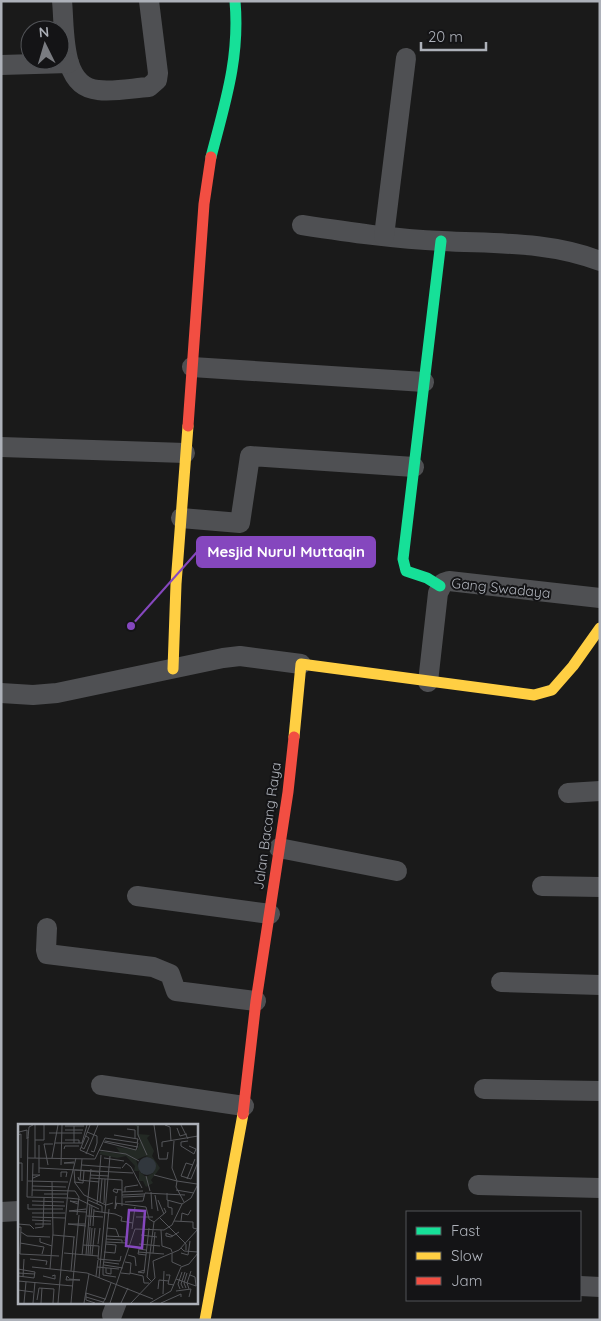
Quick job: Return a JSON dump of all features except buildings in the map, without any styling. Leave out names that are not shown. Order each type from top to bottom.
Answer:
[{"type":"street","points":[[62,1],[64,20]]},
{"type":"street","points":[[70,65],[76,80],[84,86],[98,90],[149,88],[157,80],[158,73],[148,1]]},
{"type":"street","points":[[173,669],[185,453],[206,188],[210,160],[234,69],[238,42],[235,1]]},
{"type":"street","points":[[384,236],[406,58]]},
{"type":"street","points":[[1,65],[20,64]]},
{"type":"street","points":[[302,225],[384,236],[441,241],[526,244],[559,248],[600,260]]},
{"type":"street","points":[[440,586],[427,578],[411,574],[404,565],[441,241]]},
{"type":"street","points":[[192,367],[424,382]]},
{"type":"street","points":[[1,447],[185,453]]},
{"type":"street","points":[[181,518],[240,523],[250,456],[414,467]]},
{"type":"street","name":"Gang Swadaya","points":[[428,682],[440,586],[449,581],[600,598]]},
{"type":"street","points":[[1,693],[33,695],[57,693],[240,656],[428,682],[534,694],[552,690],[573,666],[600,628]]},
{"type":"street","name":"Jalan Bacang Raya","points":[[206,1320],[203,1293],[244,1106],[256,1001],[288,792],[301,664]]},
{"type":"street","points":[[568,793],[600,792]]},
{"type":"street","points":[[279,848],[397,871]]},
{"type":"street","points":[[542,886],[600,887]]},
{"type":"street","points":[[138,896],[270,914]]},
{"type":"street","points":[[47,928],[47,954],[153,967],[170,974],[176,991],[256,1001]]},
{"type":"street","points":[[501,982],[600,985]]},
{"type":"street","points":[[101,1085],[244,1106]]},
{"type":"street","points":[[484,1089],[600,1091]]},
{"type":"street","points":[[478,1185],[600,1188]]},
{"type":"street","points":[[1,1212],[18,1211]]},
{"type":"street","points":[[581,1286],[600,1287]]},
{"type":"traffic: fast","points":[[211,157],[226,99],[233,61],[236,22],[235,1]]},
{"type":"traffic: fast","points":[[440,586],[427,578],[406,571],[403,559],[441,241]]},
{"type":"traffic: slow","points":[[173,669],[176,584],[188,426]]},
{"type":"traffic: slow","points":[[294,737],[301,664],[534,695],[552,690],[573,666],[600,628]]},
{"type":"traffic: slow","points":[[205,1320],[243,1114]]},
{"type":"traffic: jam","points":[[188,426],[204,204],[211,157]]},
{"type":"traffic: jam","points":[[243,1114],[256,1001],[288,792],[294,737]]},
{"type":"place","name":"Mesjid Nurul Muttaqin","points":[[131,626]]}]
